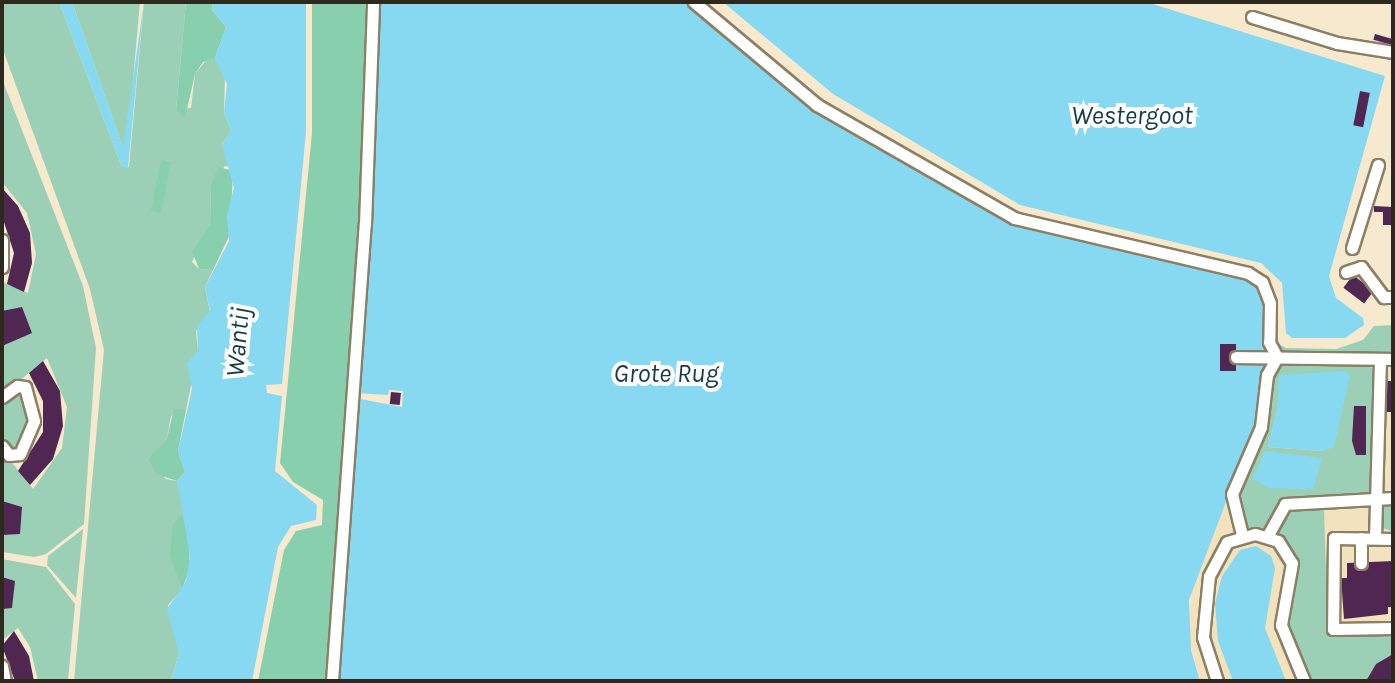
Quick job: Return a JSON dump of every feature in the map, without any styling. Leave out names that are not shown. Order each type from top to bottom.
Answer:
[{"type":"street","points":[[332,681],[365,224],[373,2]]},
{"type":"street","points":[[694,2],[817,105],[1014,218],[1253,276],[1268,292],[1269,342],[1277,357]]},
{"type":"street","points":[[1252,17],[1337,43],[1393,52]]},
{"type":"street","points":[[1352,248],[1378,165]]},
{"type":"street","points":[[2,240],[2,267]]},
{"type":"street","points":[[1346,272],[1361,267],[1384,297],[1393,297]]},
{"type":"street","points":[[1236,357],[1387,359],[1375,538]]},
{"type":"street","points":[[1242,535],[1232,494],[1261,427],[1267,375],[1277,357]]},
{"type":"street","points":[[2,397],[17,386],[25,387],[34,421],[20,454],[9,455],[2,446]]},
{"type":"street","points":[[1268,535],[1285,504],[1369,503],[1377,498],[1393,498]]},
{"type":"street","points":[[1217,681],[1203,637],[1202,605],[1217,558],[1227,542],[1242,535],[1268,535],[1292,563],[1281,625],[1304,681]]},
{"type":"street","points":[[1393,539],[1334,538],[1333,629],[1393,628]]},
{"type":"street","points":[[1361,538],[1361,563]]},
{"type":"street","points":[[2,666],[5,681]]},
{"type":"shaded area","points":[[1393,354],[1393,681],[1200,681],[1189,637],[1192,584],[1250,444],[1264,355]]},
{"type":"green space","points":[[2,2],[59,2],[122,167],[129,167],[144,2],[186,2],[176,109],[191,108],[195,74],[208,58],[215,58],[225,76],[224,113],[231,130],[222,145],[232,167],[225,166],[211,183],[210,225],[192,262],[199,269],[213,270],[205,287],[210,312],[196,331],[198,351],[186,410],[171,416],[167,438],[148,458],[166,479],[177,481],[186,516],[180,516],[182,589],[168,605],[179,653],[171,681],[74,681],[104,350],[90,289],[2,47]]},
{"type":"green space","points":[[72,2],[140,2],[127,147],[123,148]]},
{"type":"green space","points":[[186,2],[213,2],[212,10],[226,27],[215,58],[203,62],[195,74],[185,118],[176,110]]},
{"type":"green space","points":[[312,2],[368,2],[364,210],[329,681],[258,681],[284,550],[296,531],[322,525],[323,500],[293,482],[280,463],[312,133]]},
{"type":"green space","points":[[2,79],[83,286],[96,348],[84,524],[46,554],[34,557],[2,552],[2,450],[33,489],[62,448],[67,407],[47,358],[2,395],[2,282],[28,293],[36,254],[27,213],[2,182]]},
{"type":"green space","points":[[161,160],[171,162],[161,213],[151,211]]},
{"type":"green space","points":[[219,167],[233,171],[230,234],[213,270],[199,269],[192,251],[210,225],[211,183]]},
{"type":"green space","points":[[1393,325],[1393,354],[1283,353],[1273,341],[1286,348],[1336,349],[1363,340],[1374,326]]},
{"type":"green space","points":[[1360,362],[1372,368],[1372,499],[1280,501],[1267,527],[1244,531],[1235,496],[1274,363]],"holes":[[[1278,408],[1323,451],[1268,447]]]},
{"type":"green space","points":[[20,389],[30,422],[15,453],[2,442],[2,401]]},
{"type":"green space","points":[[174,409],[186,410],[178,451],[185,472],[177,481],[156,474],[148,458],[167,438]]},
{"type":"green space","points":[[1393,501],[1393,532],[1383,528],[1383,506]]},
{"type":"green space","points":[[1294,506],[1324,508],[1328,636],[1393,636],[1393,654],[1376,664],[1366,681],[1308,681],[1286,632],[1296,563],[1276,532],[1282,509]]},
{"type":"green space","points":[[180,516],[186,516],[190,538],[189,571],[182,589],[170,556],[173,524]]},
{"type":"green space","points":[[83,529],[76,598],[47,565],[48,556]]},
{"type":"green space","points":[[2,559],[46,567],[75,604],[68,681],[38,681],[30,647],[18,628],[2,640]]},
{"type":"water","points":[[59,2],[72,2],[123,148],[144,2],[128,168],[122,167]]},
{"type":"water","name":"Wantij","points":[[213,2],[306,2],[306,132],[282,384],[266,385],[267,393],[282,396],[275,471],[317,505],[316,520],[291,526],[278,547],[252,681],[171,681],[179,653],[167,609],[186,581],[190,556],[177,481],[185,472],[178,451],[192,389],[187,363],[198,351],[197,326],[210,311],[205,287],[229,241],[227,215],[234,188],[222,145],[231,130],[224,113],[227,84],[215,58],[226,27],[212,10]]},
{"type":"water","name":"Grote Rug","points":[[374,2],[690,2],[799,95],[996,214],[1259,284],[1267,313],[1261,409],[1189,600],[1191,650],[1200,681],[334,681]]},
{"type":"water","name":"Westergoot","points":[[723,2],[1146,2],[1385,76],[1329,276],[1336,298],[1363,318],[1364,325],[1345,338],[1292,338],[1286,333],[1282,283],[1261,263],[1020,205],[833,94]]},
{"type":"water","points":[[1345,371],[1350,376],[1334,447],[1323,451],[1268,447],[1278,408],[1279,375]]},
{"type":"water","points":[[1265,451],[1322,458],[1313,489],[1269,488],[1253,479]]},
{"type":"water","points":[[1256,546],[1271,556],[1275,568],[1265,628],[1286,681],[1233,681],[1218,641],[1215,604],[1222,576],[1240,550]]},
{"type":"pier","points":[[389,390],[403,391],[402,407],[355,398],[355,393],[388,395]]},
{"type":"building","points":[[1375,34],[1393,39],[1392,45],[1373,40]]},
{"type":"building","points":[[1360,91],[1370,93],[1363,127],[1353,125]]},
{"type":"building","points":[[2,188],[18,206],[30,233],[32,263],[24,292],[7,284],[14,253],[2,216]]},
{"type":"building","points":[[1374,206],[1393,207],[1393,225],[1383,225],[1383,212],[1374,212]]},
{"type":"building","points":[[1353,275],[1374,291],[1364,303],[1343,288]]},
{"type":"building","points":[[22,307],[32,333],[2,346],[2,311]]},
{"type":"building","points":[[1220,344],[1236,344],[1236,371],[1220,371]]},
{"type":"building","points":[[43,361],[60,391],[63,426],[53,459],[30,485],[18,471],[43,432],[43,401],[29,373]]},
{"type":"building","points":[[1386,381],[1393,381],[1393,412],[1386,412]]},
{"type":"building","points":[[391,392],[401,393],[400,405],[390,404]]},
{"type":"building","points":[[1354,406],[1366,406],[1366,455],[1356,455],[1352,441]]},
{"type":"building","points":[[2,501],[22,507],[20,534],[2,535]]},
{"type":"building","points":[[1393,561],[1393,607],[1388,607],[1388,614],[1344,619],[1341,578],[1347,578],[1347,563]]},
{"type":"building","points":[[2,577],[15,581],[12,608],[2,609]]},
{"type":"building","points":[[14,631],[29,656],[34,681],[15,681],[2,646]]},
{"type":"building","points":[[1393,654],[1393,681],[1366,681],[1376,664]]}]
